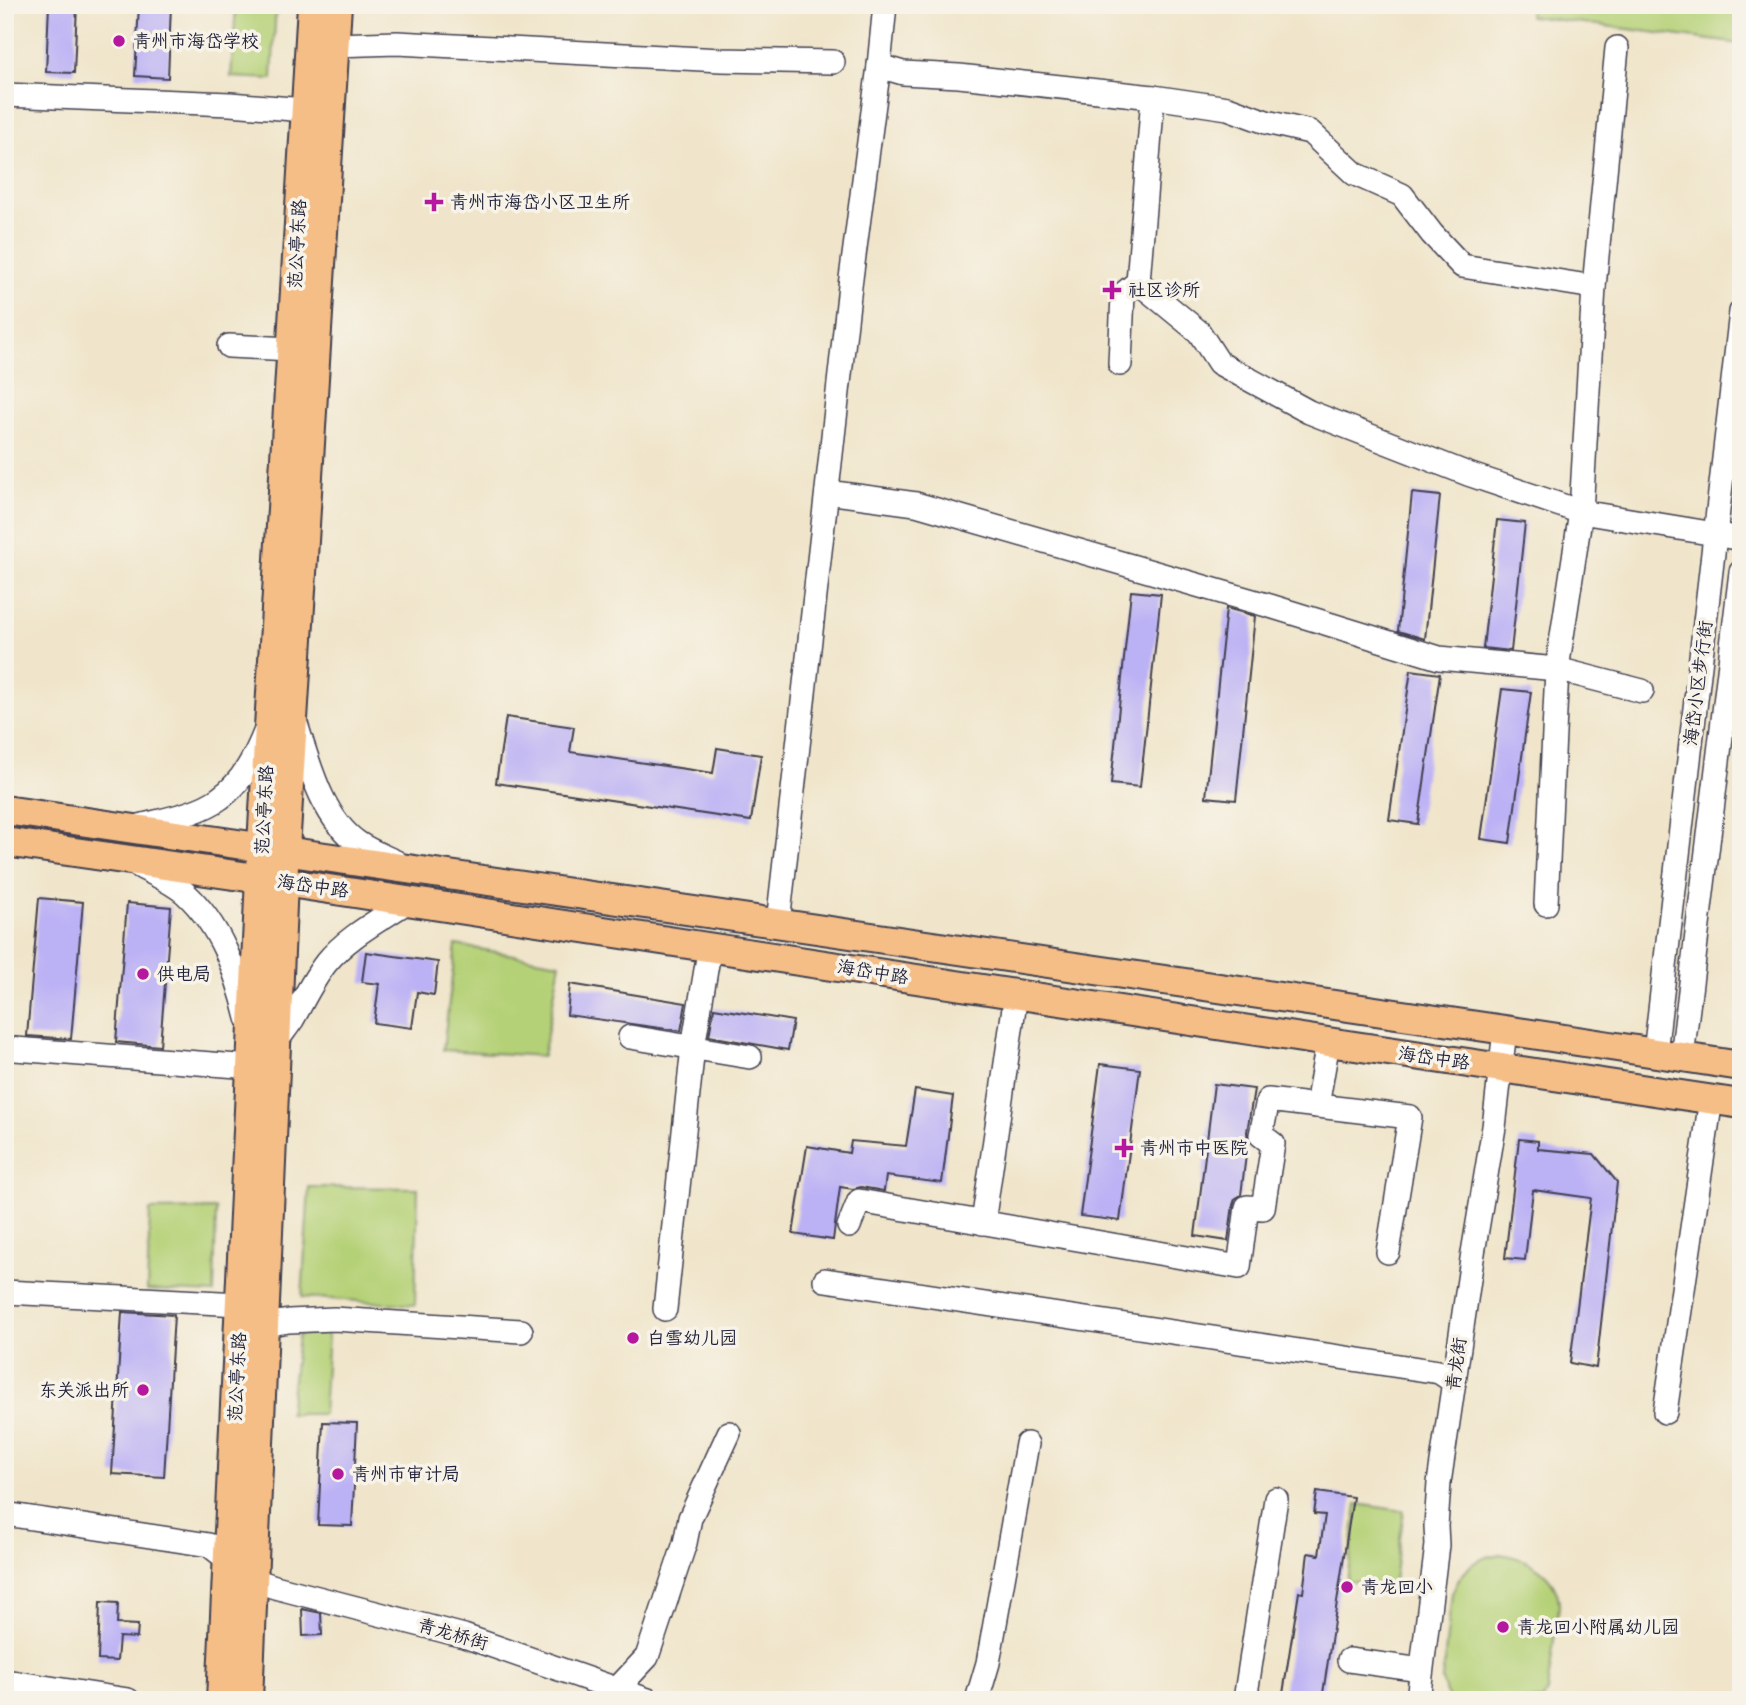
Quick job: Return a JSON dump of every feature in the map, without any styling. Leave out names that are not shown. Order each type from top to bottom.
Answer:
[{"type":"main road","name":"范公亭东路","points":[[282,719],[291,349],[312,5]]},
{"type":"main road","name":"范公亭东路","points":[[248,1700],[264,1325],[264,1040],[271,880],[337,5]]},
{"type":"main road","name":"海岱中路","points":[[5,810],[1741,1066]]},
{"type":"main road","name":"海岱中路","points":[[5,842],[709,946],[1741,1104]]},
{"type":"main road","name":"范公亭东路","points":[[221,1700],[251,1067],[264,1040]]},
{"type":"street","points":[[778,923],[850,286],[885,5]]},
{"type":"street","points":[[334,45],[397,43],[721,60],[833,62]]},
{"type":"street","points":[[1546,904],[1557,669],[1581,512],[1594,288],[1617,48]]},
{"type":"street","points":[[879,66],[903,73],[959,76],[1228,108],[1266,122],[1310,132],[1355,174],[1402,195],[1432,234],[1462,265],[1594,288]]},
{"type":"street","points":[[5,95],[230,104],[306,110]]},
{"type":"street","points":[[1119,364],[1124,294],[1138,282],[1153,97]]},
{"type":"street","points":[[1138,282],[1199,332],[1219,363],[1310,412],[1468,474],[1581,512],[1741,539]]},
{"type":"street","name":"海岱小区步行街","points":[[1668,1055],[1715,534],[1741,312]]},
{"type":"street","points":[[229,346],[291,349]]},
{"type":"street","points":[[827,492],[916,504],[1097,555],[1439,658],[1557,669],[1642,691]]},
{"type":"street","name":"海岱小区步行街","points":[[1668,1055],[1741,572]]},
{"type":"street","points":[[131,829],[195,810],[219,799],[238,781],[282,719],[319,794],[343,830],[365,847],[412,869]]},
{"type":"street","points":[[125,859],[184,892],[200,910],[223,945],[264,1040],[292,1020],[305,994],[338,950],[357,934],[408,901]]},
{"type":"street","points":[[665,1309],[693,1047],[709,946]]},
{"type":"street","points":[[983,1223],[1016,994]]},
{"type":"street","name":"青龙街","points":[[1418,1700],[1437,1545],[1439,1483],[1494,1127],[1505,1030]]},
{"type":"street","points":[[630,1037],[750,1057]]},
{"type":"street","points":[[1317,1106],[1328,1042]]},
{"type":"street","points":[[15,1049],[251,1067]]},
{"type":"street","points":[[1665,1412],[1712,1099]]},
{"type":"street","points":[[849,1226],[859,1201],[1238,1267],[1247,1207],[1263,1208],[1273,1144],[1261,1135],[1268,1100],[1410,1117],[1388,1252]]},
{"type":"street","points":[[825,1280],[1438,1372],[1454,1382]]},
{"type":"street","points":[[5,1292],[240,1304]]},
{"type":"street","points":[[264,1325],[334,1319],[521,1331]]},
{"type":"street","points":[[615,1694],[647,1657],[685,1543],[690,1518],[729,1433]]},
{"type":"street","points":[[977,1700],[988,1663],[1027,1444]]},
{"type":"street","points":[[1245,1700],[1276,1499]]},
{"type":"street","points":[[5,1514],[209,1545],[254,1580]]},
{"type":"street","name":"青龙桥街","points":[[254,1580],[464,1636],[615,1694],[648,1700]]},
{"type":"street","points":[[1349,1660],[1421,1670]]},
{"type":"street","points":[[5,1681],[128,1700]]},
{"type":"green space","points":[[236,5],[276,5],[272,79],[231,77]]},
{"type":"green space","points":[[1530,5],[1741,5],[1741,44],[1529,16]]},
{"type":"green space","points":[[456,945],[560,963],[543,1056],[443,1050]]},
{"type":"green space","points":[[309,1187],[418,1188],[415,1305],[302,1297]]},
{"type":"green space","points":[[216,1209],[214,1293],[147,1290],[150,1210]]},
{"type":"green space","points":[[328,1332],[323,1414],[289,1414],[298,1335]]},
{"type":"green space","points":[[1357,1504],[1404,1511],[1393,1587],[1347,1581]]},
{"type":"green space","name":"青龙回小附属幼儿园","points":[[1500,1554],[1530,1563],[1546,1576],[1557,1593],[1559,1610],[1547,1691],[1543,1700],[1450,1700],[1442,1680],[1452,1593],[1459,1579],[1472,1564]]},
{"type":"building","points":[[49,5],[77,5],[74,73],[46,72]]},
{"type":"building","points":[[139,5],[171,5],[168,78],[135,76]]},
{"type":"building","points":[[1412,493],[1440,496],[1425,639],[1398,631]]},
{"type":"building","points":[[1497,520],[1525,523],[1511,651],[1483,648]]},
{"type":"building","points":[[1131,591],[1161,594],[1140,787],[1111,784]]},
{"type":"building","points":[[1226,608],[1255,616],[1236,800],[1206,797]]},
{"type":"building","points":[[1411,670],[1440,674],[1418,824],[1389,820]]},
{"type":"building","points":[[1502,689],[1531,692],[1510,843],[1481,839]]},
{"type":"building","points":[[506,717],[574,727],[570,752],[713,773],[717,748],[761,755],[751,821],[496,783]]},
{"type":"building","points":[[39,898],[83,902],[71,1039],[27,1036]]},
{"type":"building","name":"供电局","points":[[127,903],[171,907],[160,1046],[116,1042]]},
{"type":"building","points":[[366,952],[438,962],[434,995],[417,992],[412,1028],[374,1023],[379,984],[362,982]]},
{"type":"building","points":[[570,984],[686,1003],[681,1031],[567,1015]]},
{"type":"building","points":[[714,1008],[793,1021],[788,1050],[709,1036]]},
{"type":"building","points":[[1100,1064],[1140,1069],[1120,1221],[1080,1216]]},
{"type":"building","points":[[1214,1084],[1254,1089],[1241,1195],[1235,1199],[1233,1205],[1228,1241],[1195,1236]]},
{"type":"building","points":[[915,1090],[953,1096],[942,1183],[886,1176],[884,1191],[840,1187],[833,1240],[793,1234],[807,1146],[849,1153],[851,1141],[906,1146]]},
{"type":"building","points":[[1519,1139],[1538,1141],[1538,1149],[1594,1154],[1617,1182],[1596,1368],[1570,1363],[1591,1198],[1533,1190],[1525,1260],[1505,1258]]},
{"type":"building","name":"东关派出所","points":[[122,1312],[174,1315],[164,1477],[112,1474]]},
{"type":"building","name":"青州市审计局","points":[[323,1422],[357,1423],[352,1526],[318,1525]]},
{"type":"building","points":[[1317,1492],[1353,1497],[1322,1700],[1282,1700],[1308,1553],[1319,1555],[1325,1515],[1314,1514]]},
{"type":"building","points":[[100,1602],[118,1603],[117,1624],[138,1625],[137,1638],[119,1637],[117,1661],[98,1660]]},
{"type":"building","points":[[302,1609],[321,1613],[322,1635],[303,1636]]},
{"type":"place","name":"青州市海岱学校","points":[[119,41]]},
{"type":"place","name":"青州市海岱小区卫生所","points":[[434,202]]},
{"type":"place","name":"社区诊所","points":[[1112,290]]},
{"type":"place","name":"供电局","points":[[143,974]]},
{"type":"place","name":"青州市中医院","points":[[1124,1148]]},
{"type":"place","name":"白雪幼儿园","points":[[633,1338]]},
{"type":"place","name":"东关派出所","points":[[143,1390]]},
{"type":"place","name":"青州市审计局","points":[[338,1474]]},
{"type":"place","name":"青龙回小","points":[[1347,1587]]},
{"type":"place","name":"青龙回小附属幼儿园","points":[[1503,1627]]}]
